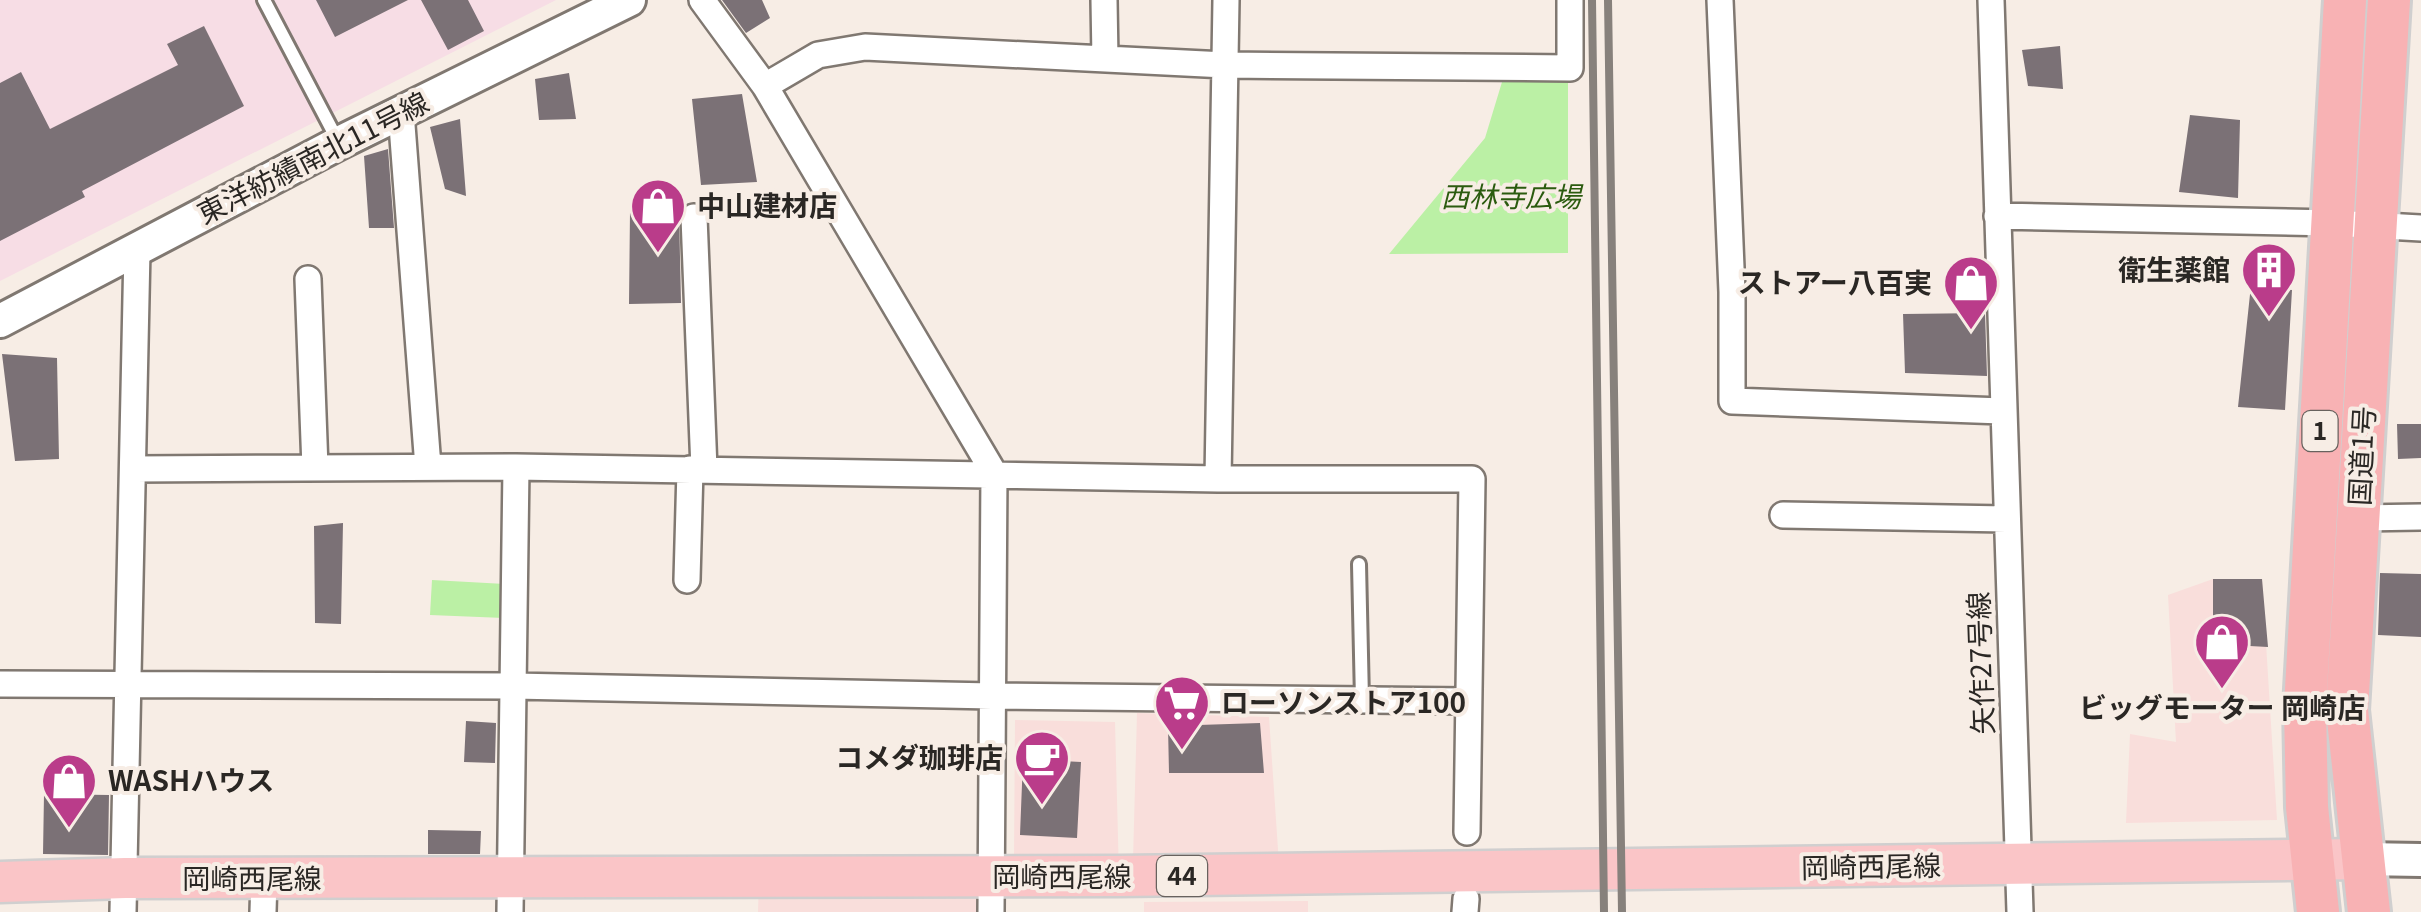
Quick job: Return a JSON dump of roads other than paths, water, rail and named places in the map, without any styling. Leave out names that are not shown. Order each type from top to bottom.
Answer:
[{"type":"highway","name":"国道1号","points":[[2345,0],[2360,518],[2348,710],[2369,912]]},
{"type":"highway","name":"国道1号","points":[[2318,912],[2311,861],[2304,707],[2353,224],[2388,0]]},
{"type":"main road","name":"岡崎西尾線","points":[[0,882],[124,895],[990,894],[2363,859]]},
{"type":"street","name":"東洋紡績南北11号線","points":[[0,321],[339,142],[629,0]]},
{"type":"street","points":[[702,0],[765,86],[994,473],[990,894]]},
{"type":"street","points":[[1104,0],[1105,59]]},
{"type":"street","points":[[1218,479],[1226,0]]},
{"type":"street","points":[[765,86],[818,56],[865,47],[1225,65],[1570,68],[1570,0]]},
{"type":"street","points":[[1720,0],[1732,292],[1732,401],[2002,411]]},
{"type":"street","points":[[1991,0],[1997,216],[2421,228]]},
{"type":"street","points":[[400,112],[428,467]]},
{"type":"street","name":"矢作27号線","points":[[1997,216],[2020,912]]},
{"type":"street","points":[[686,580],[697,469],[694,217]]},
{"type":"street","points":[[124,895],[137,250]]},
{"type":"street","points":[[308,280],[315,468]]},
{"type":"street","points":[[510,896],[516,467]]},
{"type":"street","points":[[134,468],[516,467],[1218,479],[1472,479],[1466,832]]},
{"type":"street","points":[[1784,515],[2006,519]]},
{"type":"street","points":[[2360,518],[2421,517]]},
{"type":"street","points":[[0,684],[514,686],[1468,701]]},
{"type":"street","points":[[2363,859],[2421,860]]},
{"type":"lane","points":[[264,0],[339,142]]},
{"type":"lane","points":[[1359,564],[1362,700]]},
{"type":"railway","points":[[1592,0],[1604,912]]},
{"type":"railway","points":[[1608,0],[1622,912]]},
{"type":"place","name":"中山建材店","points":[[658,255]]},
{"type":"place","name":"衛生薬館","points":[[2269,319]]},
{"type":"place","name":"ストアー八百実","points":[[1971,332]]},
{"type":"place","name":"ビッグモーター 岡崎店","points":[[2222,691]]},
{"type":"place","name":"ローソンストア100","points":[[1182,752]]},
{"type":"place","name":"コメダ珈琲店","points":[[1042,807]]},
{"type":"place","name":"WASHハウス","points":[[69,830]]},
{"type":"park label","name":"西林寺広場","points":[[1511,197]]}]
